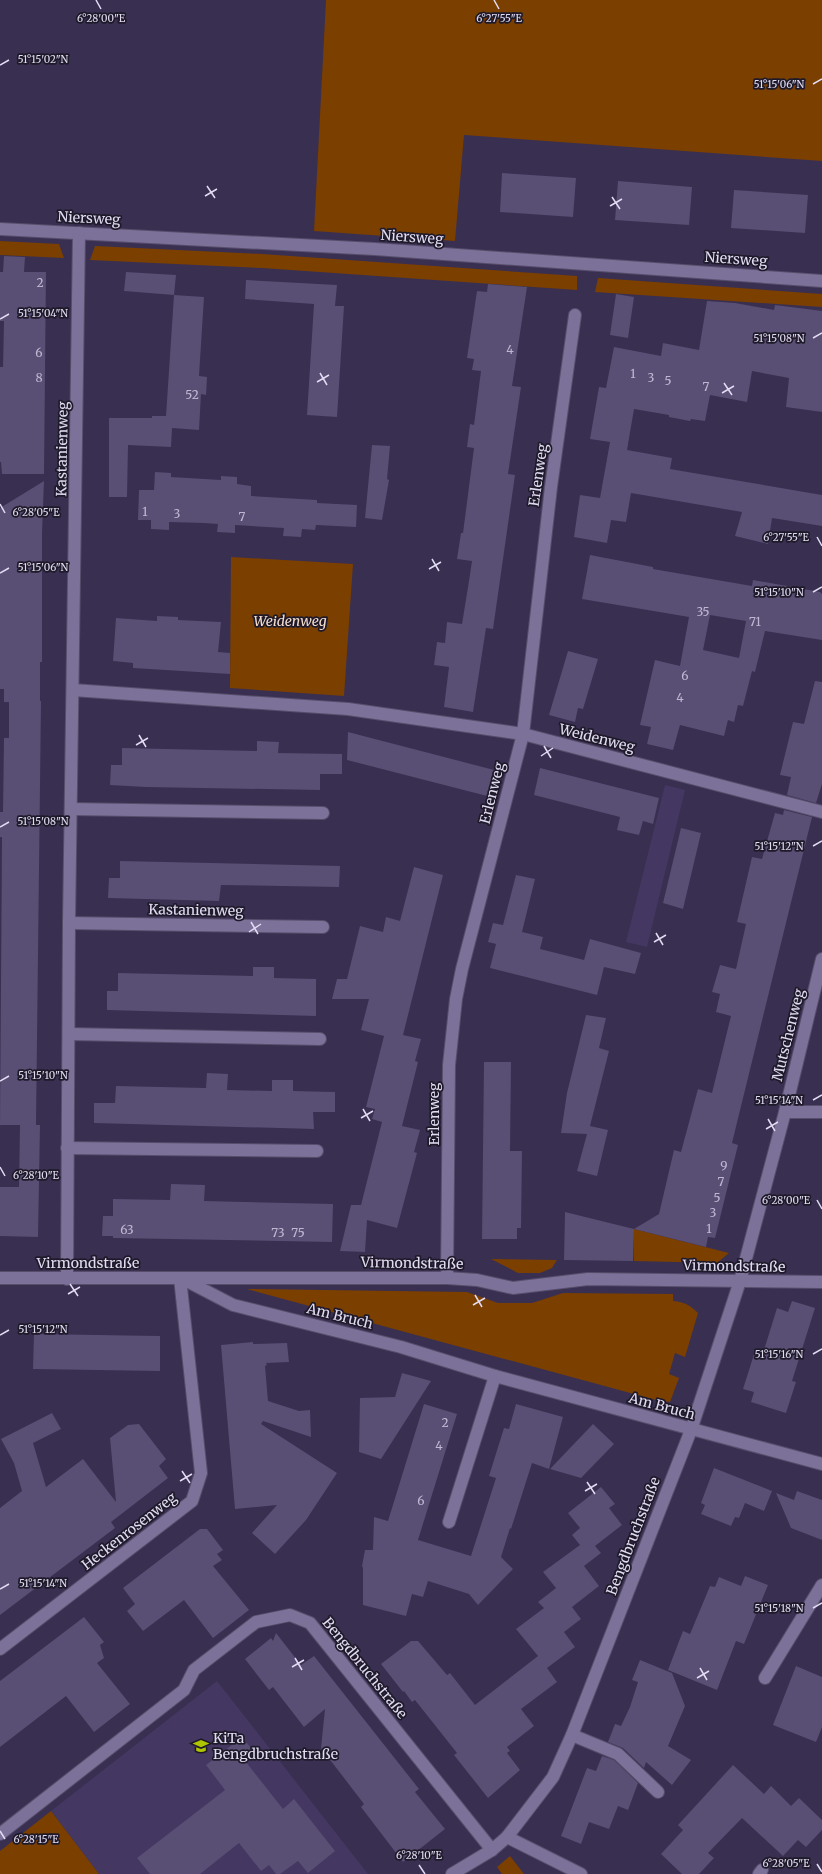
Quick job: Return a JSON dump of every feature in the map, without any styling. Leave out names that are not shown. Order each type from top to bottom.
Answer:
[{"type":"street","name":"Niersweg","points":[[0,229],[361,248],[822,281]]},
{"type":"street","name":"Kastanienweg","points":[[67,1279],[69,923],[80,233]]},
{"type":"street","name":"Erlenweg","points":[[447,1278],[449,1065],[455,1006],[462,969],[522,734],[551,487],[575,314]]},
{"type":"street","name":"Weidenweg","points":[[73,690],[341,709],[522,734],[822,812]]},
{"type":"street","points":[[71,809],[323,813]]},
{"type":"street","name":"Kastanienweg","points":[[69,923],[323,927]]},
{"type":"street","name":"Mutschenweg","points":[[740,1281],[785,1112],[822,959]]},
{"type":"street","points":[[69,1034],[320,1039]]},
{"type":"street","points":[[785,1112],[822,1112]]},
{"type":"street","points":[[67,1148],[317,1151]]},
{"type":"street","name":"Virmondstraße","points":[[0,1278],[447,1278],[477,1280],[513,1288],[588,1279],[822,1282]]},
{"type":"street","name":"Am Bruch","points":[[180,1278],[233,1305],[401,1347],[495,1376],[690,1430],[822,1464]]},
{"type":"street","name":"Heckenrosenweg","points":[[0,1649],[192,1501],[201,1473],[180,1278]]},
{"type":"street","name":"Bengdbruchstraße","points":[[452,1874],[492,1850],[507,1837],[553,1777],[572,1735],[690,1430],[740,1281]]},
{"type":"street","points":[[449,1522],[495,1376]]},
{"type":"street","points":[[765,1678],[822,1585]]},
{"type":"street","name":"Bengdbruchstraße","points":[[0,1834],[184,1690],[194,1670],[256,1622],[290,1615],[310,1623],[492,1850]]},
{"type":"street","points":[[572,1735],[618,1754],[658,1792]]},
{"type":"street","points":[[507,1837],[581,1874]]},
{"type":"shaded area","points":[[665,785],[685,790],[647,947],[626,942]]},
{"type":"shaded area","name":"KiTa Bengdbruchstraße","points":[[217,1681],[368,1874],[99,1874],[51,1811]]},
{"type":"green space","points":[[326,0],[822,0],[822,161],[464,135],[455,241],[314,231]]},
{"type":"green space","points":[[0,241],[59,244],[64,258],[0,255]]},
{"type":"green space","points":[[95,246],[262,254],[577,276],[577,290],[262,268],[90,260]]},
{"type":"green space","points":[[598,278],[822,294],[822,307],[595,292]]},
{"type":"green space","name":"Weidenweg","points":[[231,557],[353,564],[344,696],[230,688]]},
{"type":"green space","points":[[634,1229],[729,1253],[717,1263],[634,1261]]},
{"type":"green space","points":[[491,1259],[557,1260],[552,1268],[540,1273],[518,1273]]},
{"type":"green space","points":[[247,1289],[467,1292],[498,1303],[532,1303],[563,1293],[673,1294],[673,1301],[687,1304],[698,1313],[685,1357],[675,1353],[669,1374],[679,1378],[670,1402],[656,1400]]},
{"type":"green space","points":[[51,1811],[99,1874],[0,1874],[0,1851]]},
{"type":"green space","points":[[510,1856],[524,1874],[502,1874],[497,1867]]},
{"type":"building","points":[[502,173],[576,178],[573,217],[500,212]]},
{"type":"building","points":[[618,181],[692,187],[689,225],[615,220]]},
{"type":"building","points":[[734,190],[808,195],[805,233],[731,228]]},
{"type":"building","points":[[4,256],[25,257],[24,272],[46,272],[44,474],[2,474],[0,462],[0,367],[3,367],[4,321],[0,321],[0,272],[3,272]]},
{"type":"building","points":[[126,272],[176,275],[174,295],[124,291]]},
{"type":"building","points":[[246,280],[337,285],[335,306],[344,306],[337,417],[307,415],[314,304],[245,299]]},
{"type":"building","points":[[488,284],[527,287],[512,386],[521,387],[508,474],[515,475],[493,629],[486,628],[473,712],[444,707],[449,667],[434,665],[437,642],[445,643],[447,622],[462,624],[472,561],[457,559],[461,533],[463,533],[474,448],[467,447],[470,424],[474,425],[481,371],[472,370],[474,359],[467,358],[477,291],[487,292]]},
{"type":"building","points":[[616,294],[634,297],[628,338],[610,335]]},
{"type":"building","points":[[174,295],[204,297],[199,376],[207,377],[206,395],[201,394],[199,430],[172,428],[171,447],[128,445],[127,497],[109,497],[109,418],[152,418],[152,416],[166,416]]},
{"type":"building","points":[[707,301],[735,303],[774,310],[775,305],[822,311],[822,412],[786,407],[789,378],[752,371],[747,402],[710,395],[705,421],[691,419],[690,421],[669,417],[669,415],[634,409],[627,450],[672,458],[670,469],[822,495],[822,526],[772,518],[768,544],[735,536],[742,512],[631,493],[626,522],[611,520],[607,543],[574,537],[580,495],[600,498],[610,442],[590,439],[599,387],[606,388],[614,347],[661,356],[663,343],[699,350]]},
{"type":"building","points":[[372,445],[390,446],[387,479],[389,480],[382,520],[365,518]]},
{"type":"building","points":[[155,472],[171,473],[171,477],[221,480],[221,476],[237,477],[237,484],[251,486],[251,496],[317,500],[317,503],[357,505],[356,527],[316,525],[315,530],[302,529],[301,537],[283,536],[284,528],[235,525],[235,533],[217,532],[218,524],[204,523],[169,522],[169,530],[151,529],[151,520],[138,520],[139,490],[154,490]]},
{"type":"building","points":[[44,481],[42,533],[42,662],[40,662],[41,701],[36,1125],[0,1125],[2,837],[0,837],[0,812],[3,812],[4,738],[9,738],[9,702],[4,702],[4,689],[0,689],[0,508]]},
{"type":"building","points":[[590,555],[653,567],[653,569],[752,586],[753,580],[820,592],[822,594],[822,640],[765,631],[755,672],[752,671],[743,706],[738,705],[734,722],[728,720],[724,736],[680,725],[673,750],[647,744],[651,727],[640,725],[655,660],[680,666],[689,617],[582,599]],"holes":[[[710,615],[746,621],[739,658],[703,650]]]},
{"type":"building","points":[[157,616],[178,617],[178,620],[221,622],[218,652],[230,653],[230,674],[133,668],[133,663],[113,661],[116,618],[157,621]]},
{"type":"building","points":[[568,651],[598,659],[583,709],[578,708],[575,722],[549,715]]},
{"type":"building","points":[[815,681],[822,682],[822,784],[816,803],[787,795],[791,777],[780,775],[793,722],[804,724]]},
{"type":"building","points":[[348,732],[498,771],[491,797],[347,760]]},
{"type":"building","points":[[257,741],[279,742],[278,753],[342,754],[342,774],[320,774],[320,790],[110,785],[111,765],[122,765],[122,748],[257,751]]},
{"type":"building","points":[[540,768],[659,798],[653,824],[643,821],[639,835],[617,830],[620,817],[534,795]]},
{"type":"building","points":[[784,810],[812,817],[732,1143],[738,1145],[715,1238],[708,1237],[706,1247],[634,1229],[659,1214],[674,1150],[681,1152],[698,1089],[712,1093],[731,1016],[716,1012],[720,994],[712,992],[720,965],[736,969],[746,924],[737,922],[752,857],[762,859],[775,813],[783,815]]},
{"type":"building","points":[[681,828],[701,833],[683,909],[663,903]]},
{"type":"building","points":[[120,861],[340,866],[339,887],[221,885],[219,901],[108,898],[109,878],[120,878]]},
{"type":"building","points":[[414,867],[443,875],[403,1035],[421,1039],[415,1061],[418,1062],[402,1126],[420,1130],[414,1152],[417,1153],[397,1228],[367,1220],[365,1252],[340,1251],[351,1205],[361,1205],[382,1122],[372,1119],[375,1109],[366,1107],[384,1036],[361,1030],[369,999],[332,999],[337,979],[347,979],[360,926],[383,932],[386,917],[400,921]]},
{"type":"building","points":[[516,875],[535,879],[522,932],[543,937],[540,949],[584,960],[590,939],[641,953],[635,974],[604,967],[597,995],[490,968],[496,944],[488,942],[493,923],[503,925]]},
{"type":"building","points":[[253,967],[274,967],[274,978],[316,979],[316,1016],[107,1010],[107,991],[118,991],[118,973],[253,976]]},
{"type":"building","points":[[586,1015],[606,1018],[599,1048],[609,1051],[590,1126],[608,1130],[597,1176],[577,1171],[587,1134],[561,1133],[567,1093]]},
{"type":"building","points":[[484,1062],[511,1062],[510,1151],[522,1151],[521,1228],[517,1228],[517,1239],[482,1239]]},
{"type":"building","points":[[207,1073],[228,1074],[227,1090],[272,1091],[272,1080],[293,1080],[293,1091],[335,1092],[335,1112],[313,1112],[314,1129],[94,1123],[94,1103],[115,1103],[116,1086],[206,1088]]},
{"type":"building","points":[[20,1125],[40,1125],[38,1237],[0,1236],[0,1187],[19,1187]]},
{"type":"building","points":[[171,1184],[205,1185],[204,1201],[333,1204],[332,1242],[113,1238],[113,1236],[102,1236],[103,1216],[113,1216],[113,1199],[170,1200]]},
{"type":"building","points":[[565,1212],[634,1229],[633,1261],[564,1260]]},
{"type":"building","points":[[792,1301],[815,1308],[792,1381],[796,1382],[786,1413],[751,1402],[754,1392],[743,1389],[756,1348],[764,1350],[777,1308],[788,1312]]},
{"type":"building","points":[[34,1334],[160,1336],[160,1371],[33,1369]]},
{"type":"building","points":[[253,1342],[253,1344],[287,1343],[289,1362],[266,1363],[267,1365],[265,1366],[268,1401],[299,1411],[310,1410],[311,1437],[263,1421],[261,1424],[337,1473],[306,1520],[275,1554],[252,1533],[277,1505],[235,1509],[221,1345]]},
{"type":"building","points":[[402,1373],[431,1381],[381,1459],[359,1452],[360,1398],[395,1397]]},
{"type":"building","points":[[424,1404],[457,1414],[418,1540],[471,1556],[496,1478],[489,1476],[504,1428],[509,1429],[516,1404],[563,1417],[549,1469],[532,1463],[511,1529],[510,1528],[501,1557],[513,1569],[478,1605],[469,1594],[428,1581],[423,1597],[412,1594],[406,1616],[363,1605],[362,1566],[365,1550],[373,1550],[374,1517],[388,1521]]},
{"type":"building","points":[[52,1413],[61,1429],[33,1443],[46,1487],[83,1459],[116,1502],[110,1438],[128,1425],[139,1424],[166,1459],[159,1466],[168,1478],[111,1522],[115,1528],[0,1615],[0,1508],[22,1491],[14,1463],[1,1439]]},
{"type":"building","points":[[593,1424],[614,1444],[581,1478],[550,1469]]},
{"type":"building","points":[[714,1468],[772,1491],[764,1511],[745,1503],[739,1518],[735,1517],[731,1526],[701,1514],[705,1505],[701,1503]]},
{"type":"building","points":[[601,1487],[615,1504],[609,1508],[622,1525],[595,1546],[601,1553],[584,1566],[599,1586],[572,1607],[581,1619],[564,1632],[575,1647],[547,1668],[557,1682],[521,1709],[534,1726],[507,1747],[510,1751],[507,1753],[520,1770],[488,1798],[454,1755],[457,1753],[415,1700],[412,1702],[381,1664],[411,1641],[418,1641],[447,1675],[450,1673],[475,1705],[538,1656],[516,1629],[544,1608],[538,1602],[556,1588],[543,1572],[580,1545],[572,1535],[580,1528],[568,1513]]},
{"type":"building","points":[[797,1491],[822,1500],[822,1540],[791,1528],[776,1493],[794,1500]]},
{"type":"building","points":[[200,1529],[207,1529],[223,1550],[217,1554],[222,1560],[213,1566],[249,1610],[213,1638],[184,1600],[143,1631],[127,1611],[135,1604],[123,1588]]},
{"type":"building","points":[[745,1576],[768,1585],[744,1644],[736,1641],[717,1690],[668,1670],[683,1631],[690,1634],[710,1586],[715,1587],[719,1577],[741,1586]]},
{"type":"building","points":[[84,1617],[104,1642],[100,1645],[104,1658],[97,1663],[130,1704],[94,1732],[66,1696],[0,1747],[0,1681]]},
{"type":"building","points":[[276,1633],[301,1665],[314,1656],[419,1789],[415,1792],[445,1829],[403,1862],[361,1807],[364,1804],[321,1748],[325,1709],[304,1727],[273,1687],[269,1690],[245,1659],[271,1638],[273,1641]]},
{"type":"building","points":[[640,1660],[672,1673],[685,1706],[668,1746],[691,1760],[672,1785],[646,1762],[644,1768],[623,1748],[608,1742],[615,1724],[621,1726],[630,1707],[638,1682],[632,1680]]},
{"type":"building","points":[[796,1666],[822,1677],[822,1727],[816,1742],[773,1725]]},
{"type":"building","points":[[242,1737],[256,1754],[246,1762],[283,1809],[294,1799],[335,1851],[308,1873],[298,1861],[280,1874],[276,1874],[269,1865],[261,1871],[239,1843],[200,1874],[150,1874],[137,1858],[225,1790],[206,1765]]},
{"type":"building","points":[[602,1756],[614,1760],[638,1783],[628,1810],[618,1806],[609,1829],[589,1822],[581,1844],[561,1836],[587,1768],[596,1771]]},
{"type":"building","points":[[733,1765],[764,1794],[771,1786],[791,1806],[799,1798],[822,1820],[822,1830],[806,1847],[798,1840],[783,1856],[742,1818],[708,1853],[714,1858],[699,1874],[682,1874],[661,1854],[683,1830],[678,1825]]},
{"type":"place","name":"KiTa Bengdbruchstraße","points":[[201,1746]]}]
